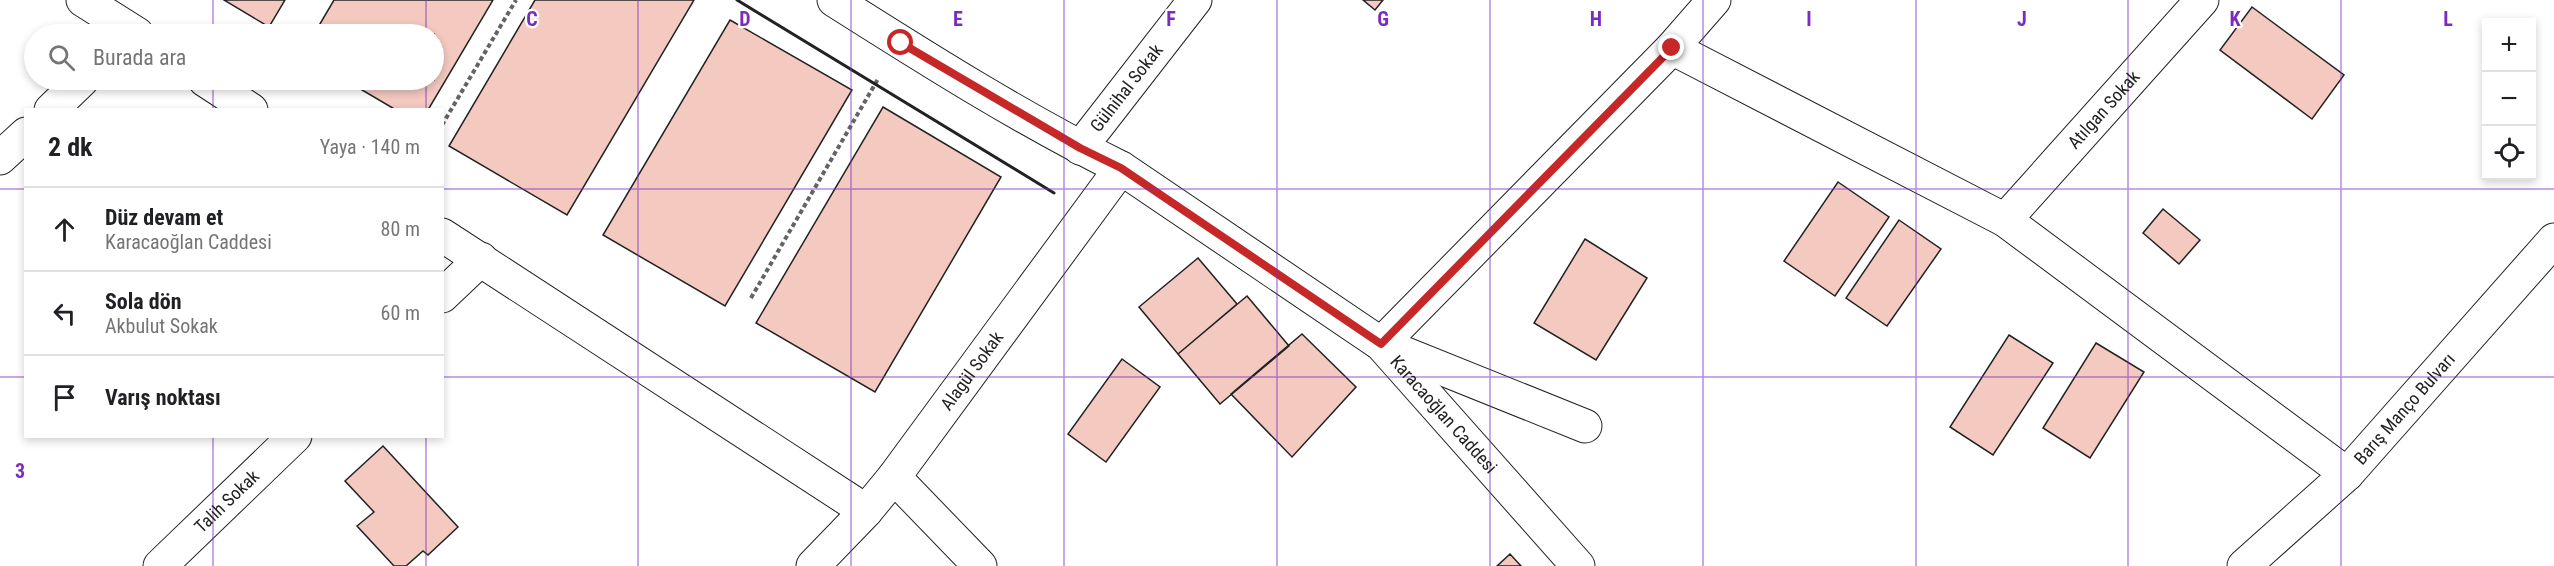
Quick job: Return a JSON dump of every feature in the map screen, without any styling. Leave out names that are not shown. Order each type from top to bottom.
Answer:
[{"type":"street","points":[[83,0],[118,24]]},
{"type":"street","name":"Karacaoğlan Caddesi","points":[[834,0],[901,43],[1080,148],[1121,168],[1381,344],[1578,566]]},
{"type":"street","name":"Gülnihal Sokak","points":[[1080,148],[1195,0]]},
{"type":"street","points":[[1586,426],[1381,344],[1672,48],[1714,0]]},
{"type":"street","name":"Atılgan Sokak","points":[[2006,220],[2202,0]]},
{"type":"street","points":[[1672,48],[2006,220],[2347,474]]},
{"type":"street","points":[[53,108],[72,90]]},
{"type":"street","points":[[220,90],[248,108]]},
{"type":"street","points":[[0,158],[24,136]]},
{"type":"street","name":"Alagül Sokak","points":[[813,566],[866,511],[894,477],[1121,168]]},
{"type":"street","points":[[444,236],[866,511]]},
{"type":"street","name":"Barış Manço Bulvarı","points":[[2244,566],[2347,474],[2554,240]]},
{"type":"street","points":[[444,294],[481,259]]},
{"type":"street","name":"Talih Sokak","points":[[160,566],[293,438]]},
{"type":"street","points":[[894,477],[980,566]]},
{"type":"path","points":[[444,122],[516,0]]},
{"type":"path","points":[[751,298],[901,43]]},
{"type":"building","points":[[224,0],[285,0],[271,24],[264,24]]},
{"type":"building","points":[[334,0],[493,0],[444,83],[444,24],[320,24]]},
{"type":"building","points":[[535,0],[694,0],[567,215],[449,146]]},
{"type":"building","points":[[1363,0],[1383,0],[1375,10]]},
{"type":"building","points":[[2252,7],[2344,75],[2312,119],[2220,50]]},
{"type":"building","points":[[730,20],[852,90],[725,306],[603,235]]},
{"type":"building","points":[[362,90],[440,90],[429,108],[393,108]]},
{"type":"building","points":[[883,107],[1001,177],[875,392],[756,323]]},
{"type":"building","points":[[1838,182],[1889,217],[1835,296],[1784,261]]},
{"type":"building","points":[[2163,209],[2200,240],[2179,264],[2143,233]]},
{"type":"building","points":[[1899,220],[1941,249],[1887,326],[1846,298]]},
{"type":"building","points":[[1585,239],[1647,278],[1596,360],[1534,323]]},
{"type":"building","points":[[1198,258],[1237,304],[1178,354],[1139,307]]},
{"type":"building","points":[[1247,296],[1289,346],[1220,404],[1178,354]]},
{"type":"building","points":[[1302,334],[1356,387],[1292,457],[1231,394]]},
{"type":"building","points":[[2009,335],[2053,363],[1993,455],[1950,427]]},
{"type":"building","points":[[2096,343],[2144,372],[2090,458],[2043,428]]},
{"type":"building","points":[[1122,359],[1160,387],[1106,462],[1068,434]]},
{"type":"building","points":[[383,446],[458,527],[428,555],[423,551],[406,566],[394,566],[357,526],[374,512],[345,481]]},
{"type":"building","points":[[1510,554],[1521,566],[1497,566]]},
{"type":"wall","points":[[737,0],[1054,193]]},
{"type":"route","points":[[901,43],[1080,148],[1121,168],[1381,344],[1672,48]]}]
